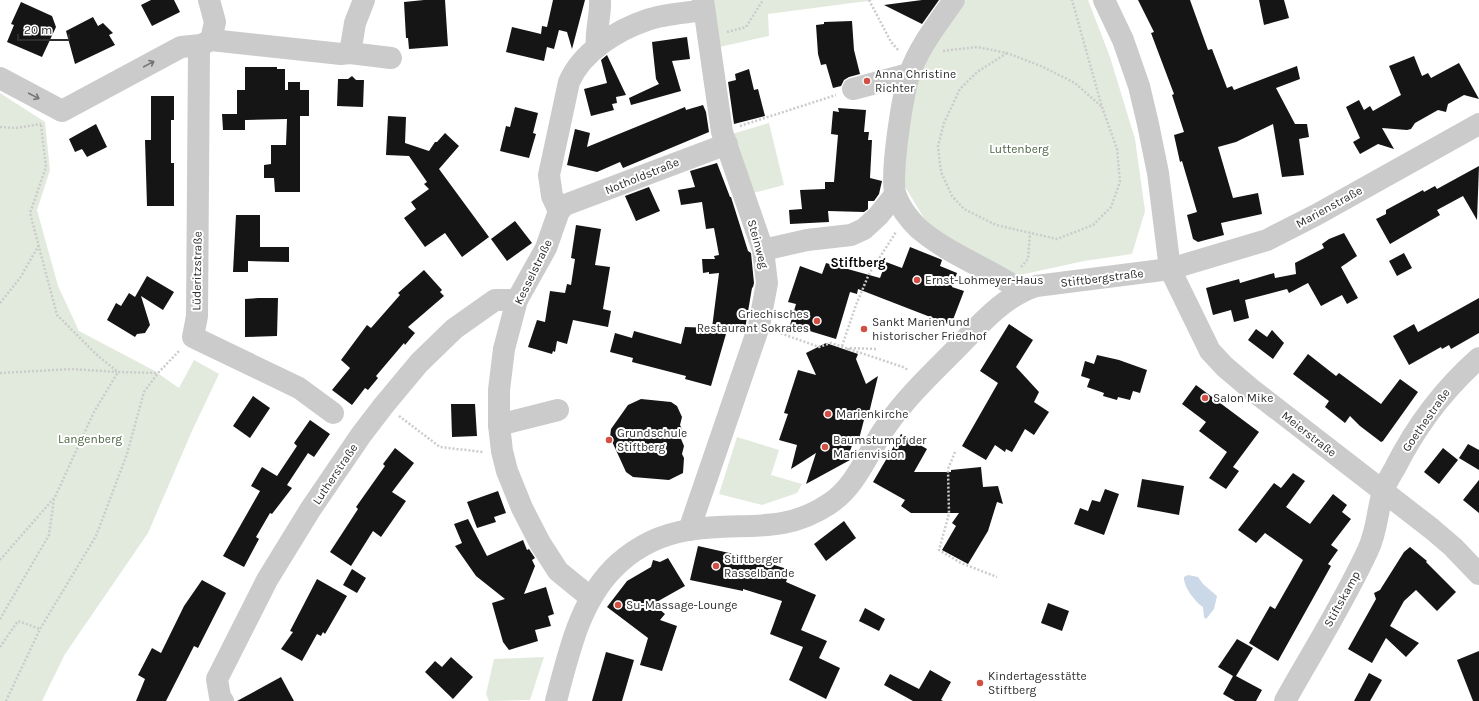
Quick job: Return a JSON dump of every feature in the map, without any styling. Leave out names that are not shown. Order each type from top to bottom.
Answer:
[{"type":"street","name":"Lüderitzstraße","points":[[193,337],[197,316],[200,51],[215,22],[209,0]]},
{"type":"street","points":[[350,53],[355,22],[364,0]]},
{"type":"street","points":[[598,47],[596,38],[601,13],[600,0]]},
{"type":"street","points":[[954,0],[914,64],[899,126],[893,179],[895,195],[907,215],[918,228],[956,254],[1016,286]]},
{"type":"street","points":[[1104,0],[1123,40],[1139,86],[1158,172],[1170,269]]},
{"type":"street","points":[[559,211],[552,196],[549,175],[569,82],[573,73],[598,47],[618,33],[648,19],[704,5]]},
{"type":"street","name":"Steinweg","points":[[689,530],[759,326],[767,283],[769,249],[724,138],[704,5]]},
{"type":"street","points":[[0,78],[62,111],[181,47],[206,42],[341,54],[350,53],[391,58]]},
{"type":"street","points":[[853,89],[914,64]]},
{"type":"street","name":"Marienstraße","points":[[1170,269],[1280,235],[1479,124]]},
{"type":"street","name":"Notholdstraße","points":[[559,211],[565,206],[724,138]]},
{"type":"street","points":[[769,249],[807,240],[851,235],[864,229],[878,216],[895,195]]},
{"type":"street","name":"Kesselstraße","points":[[559,211],[546,248],[517,300],[504,349],[499,390],[499,425],[502,451],[507,471],[540,543],[558,571],[591,598]]},
{"type":"street","name":"Stiftbergstraße","points":[[556,701],[570,646],[591,598],[604,579],[620,563],[639,549],[661,536],[689,530],[772,526],[793,522],[830,504],[846,489],[860,470],[886,426],[922,382],[1010,298],[1016,286],[1036,286],[1170,269]]},
{"type":"street","name":"Meierstraße","points":[[1170,269],[1210,351],[1225,367],[1453,547],[1479,574]]},
{"type":"street","name":"Lutherstraße","points":[[223,701],[220,697],[217,679],[267,580],[310,510],[361,435],[419,364],[454,329],[496,300],[517,300]]},
{"type":"street","points":[[193,337],[299,388],[333,413]]},
{"type":"street","name":"Goethestraße","points":[[1383,491],[1401,456],[1439,397],[1479,358]]},
{"type":"street","points":[[499,425],[558,410]]},
{"type":"street","name":"Stiftskamp","points":[[1285,701],[1353,582],[1366,555],[1378,520],[1383,491]]},
{"type":"path","points":[[708,36],[746,27],[763,0]]},
{"type":"path","points":[[869,0],[891,42],[914,64],[976,47],[1007,53],[1040,66],[1075,83],[1102,107]]},
{"type":"path","points":[[1007,53],[977,72],[960,89],[944,123],[938,146],[941,172],[952,196],[964,209],[996,225],[1057,239],[1093,225],[1111,207],[1120,182],[1117,149],[1102,107],[1072,0]]},
{"type":"path","points":[[724,138],[853,89]]},
{"type":"path","points":[[0,127],[16,128],[41,125],[62,111]]},
{"type":"path","points":[[41,125],[46,167],[30,213],[57,315],[97,355],[118,372]]},
{"type":"path","points":[[842,346],[856,305],[869,274],[907,215]]},
{"type":"path","points":[[1016,286],[1028,259],[1030,233]]},
{"type":"path","points":[[0,302],[20,278],[39,244]]},
{"type":"path","points":[[759,326],[819,347],[831,343],[842,346],[903,367],[922,382]]},
{"type":"path","points":[[6,701],[40,629],[96,536],[127,454],[144,392],[158,373],[193,337]]},
{"type":"path","points":[[848,349],[877,349]]},
{"type":"path","points":[[0,373],[72,369],[158,373]]},
{"type":"path","points":[[0,618],[49,535],[55,497],[94,412],[118,372]]},
{"type":"path","points":[[384,405],[440,447],[484,452],[502,451]]},
{"type":"path","points":[[955,452],[948,469],[949,514],[939,550],[961,564],[997,577]]},
{"type":"path","points":[[0,560],[55,497]]},
{"type":"path","points":[[0,647],[18,621],[40,629]]},
{"type":"green space","points":[[708,0],[875,0],[768,14],[769,36],[715,48]]},
{"type":"green space","name":"Luttenberg","points":[[966,0],[1088,0],[1110,57],[1135,139],[1145,211],[1132,254],[1084,261],[1020,275],[1001,271],[930,228],[904,185],[906,138],[917,80],[935,45]]},
{"type":"green space","name":"Langenberg","points":[[0,93],[45,122],[50,170],[37,210],[58,286],[79,331],[153,370],[179,388],[194,360],[219,374],[192,431],[148,533],[65,654],[42,701],[0,701]]},
{"type":"green space","points":[[769,123],[784,185],[753,193],[732,134]]},
{"type":"green space","points":[[737,437],[779,450],[771,475],[802,484],[797,493],[762,505],[719,494]]},
{"type":"green space","points":[[544,657],[530,700],[489,701],[486,694],[494,659]]},
{"type":"water","points":[[1188,575],[1198,577],[1203,584],[1217,596],[1214,609],[1206,619],[1204,617],[1203,607],[1194,598],[1184,581],[1184,577]]},
{"type":"building","points":[[151,0],[174,0],[180,12],[152,26],[141,5]]},
{"type":"building","points":[[445,0],[448,46],[409,49],[408,38],[406,38],[404,2]]},
{"type":"building","points":[[553,0],[585,0],[572,49],[567,32],[559,30],[554,49],[547,47],[544,61],[506,52],[512,27],[541,34],[542,26],[547,27]]},
{"type":"building","points":[[922,0],[939,0],[922,24],[884,5]]},
{"type":"building","points":[[1138,0],[1190,0],[1208,50],[1212,49],[1227,88],[1232,86],[1234,90],[1297,66],[1300,79],[1276,88],[1295,124],[1307,124],[1309,137],[1299,139],[1304,175],[1282,177],[1273,124],[1236,142],[1218,147],[1233,198],[1258,193],[1262,214],[1221,223],[1224,235],[1198,242],[1193,239],[1187,215],[1197,212],[1182,161],[1180,162],[1174,135],[1184,132],[1172,95],[1174,94],[1151,33],[1154,32]]},
{"type":"building","points":[[1259,0],[1284,0],[1289,18],[1264,25]]},
{"type":"building","points":[[21,2],[52,16],[56,27],[42,57],[7,42],[14,25],[11,24]]},
{"type":"building","points":[[93,17],[98,26],[103,23],[113,33],[109,35],[115,45],[75,64],[66,31]]},
{"type":"building","points":[[852,21],[854,50],[860,74],[849,77],[844,80],[841,86],[833,88],[826,64],[821,65],[818,54],[816,25],[824,24],[824,22]]},
{"type":"building","points":[[687,37],[690,59],[672,61],[681,91],[631,105],[629,98],[659,84],[656,79],[652,42]]},
{"type":"building","points":[[607,55],[626,95],[616,97],[617,103],[612,104],[614,110],[591,116],[584,89],[607,83],[601,60]]},
{"type":"building","points":[[1414,56],[1422,76],[1428,73],[1431,78],[1459,63],[1479,99],[1464,95],[1448,104],[1446,112],[1438,110],[1415,123],[1411,129],[1382,128],[1394,149],[1378,144],[1360,154],[1353,142],[1360,138],[1346,107],[1359,100],[1364,110],[1370,106],[1373,111],[1401,95],[1389,66]]},
{"type":"building","points":[[245,67],[277,67],[277,69],[285,69],[285,90],[288,90],[288,82],[300,82],[300,90],[309,90],[309,116],[300,116],[300,192],[275,192],[274,178],[264,178],[264,165],[271,164],[271,145],[286,145],[287,119],[245,120],[245,130],[223,130],[222,114],[237,114],[237,90],[245,90]]},
{"type":"building","points":[[749,69],[754,90],[758,89],[765,116],[734,124],[728,82],[736,80],[735,74]]},
{"type":"building","points":[[352,76],[356,80],[364,80],[363,107],[337,106],[338,79],[348,79]]},
{"type":"building","points":[[151,96],[174,96],[174,120],[171,120],[171,163],[174,163],[174,206],[147,206],[145,140],[151,140]]},
{"type":"building","points":[[703,105],[706,112],[709,132],[623,168],[620,162],[597,172],[567,165],[575,129],[590,133],[587,147],[685,107],[686,110]]},
{"type":"building","points":[[515,107],[538,113],[533,133],[536,134],[529,158],[500,151],[506,126],[510,127]]},
{"type":"building","points":[[838,108],[866,110],[864,132],[869,132],[868,140],[872,140],[870,178],[882,181],[879,194],[874,201],[868,201],[868,209],[864,212],[828,211],[829,222],[790,224],[789,210],[802,209],[800,190],[825,189],[825,182],[834,182],[838,135],[831,134],[833,111],[839,112]]},
{"type":"building","points":[[388,116],[406,117],[405,143],[429,151],[435,142],[437,142],[445,133],[459,146],[439,169],[489,237],[462,257],[445,233],[425,247],[404,218],[416,209],[411,202],[429,189],[424,184],[427,182],[409,156],[386,155]]},
{"type":"building","points":[[96,124],[107,147],[87,157],[82,149],[75,152],[69,139]]},
{"type":"building","points":[[717,163],[731,197],[748,251],[751,253],[754,283],[745,329],[728,327],[711,386],[685,379],[686,376],[632,362],[633,358],[610,352],[615,333],[632,338],[634,331],[681,344],[685,327],[712,328],[719,273],[703,273],[702,259],[715,259],[714,256],[719,255],[714,228],[706,229],[702,202],[681,205],[678,190],[695,187],[690,171]]},
{"type":"building","points":[[1479,166],[1477,220],[1463,196],[1437,210],[1440,215],[1390,244],[1376,219],[1386,214],[1386,210],[1423,190],[1424,192],[1435,186],[1437,189]]},
{"type":"building","points":[[649,187],[660,211],[636,221],[625,196]]},
{"type":"building","points":[[236,215],[260,215],[260,247],[289,247],[289,262],[248,261],[248,272],[233,272]]},
{"type":"building","points":[[515,221],[532,243],[507,261],[491,239]]},
{"type":"building","points":[[576,225],[601,229],[595,265],[610,267],[603,309],[611,311],[608,327],[573,320],[567,344],[557,341],[555,352],[553,351],[552,354],[528,347],[537,320],[545,322],[550,291],[565,293],[567,284],[571,285],[575,259],[571,258]]},
{"type":"building","points":[[1344,233],[1357,256],[1341,267],[1358,298],[1347,304],[1342,295],[1321,306],[1308,283],[1289,293],[1287,289],[1245,300],[1249,318],[1234,322],[1231,310],[1213,315],[1206,288],[1239,279],[1240,283],[1274,273],[1275,278],[1296,274],[1295,263],[1324,248],[1322,244],[1329,239]]},
{"type":"building","points":[[910,247],[942,260],[940,266],[957,273],[952,287],[964,291],[951,325],[858,289],[857,294],[850,292],[836,339],[790,325],[796,304],[788,302],[800,266],[822,274],[826,263],[880,278],[886,262],[902,268]]},
{"type":"building","points":[[1404,253],[1412,268],[1397,276],[1389,261]]},
{"type":"building","points":[[424,270],[442,290],[440,292],[444,296],[408,327],[415,333],[405,345],[404,343],[376,376],[378,378],[368,390],[365,388],[352,405],[332,390],[350,368],[341,360],[367,325],[371,328],[400,295],[398,293]]},
{"type":"building","points":[[147,276],[174,292],[163,310],[141,296],[150,325],[145,333],[137,334],[135,337],[107,320],[116,303],[121,306],[129,293],[135,297]]},
{"type":"building","points":[[278,298],[277,336],[245,337],[245,299]]},
{"type":"building","points":[[1479,298],[1479,333],[1451,349],[1449,345],[1442,349],[1441,347],[1409,365],[1393,336],[1414,324],[1418,332]]},
{"type":"building","points":[[1009,324],[1033,340],[1016,367],[1039,392],[1034,402],[1049,412],[1034,435],[1025,429],[1012,452],[1006,449],[1005,452],[995,445],[986,460],[962,446],[998,383],[980,371]]},
{"type":"building","points":[[1256,329],[1267,337],[1272,330],[1284,343],[1273,359],[1248,340]]},
{"type":"building","name":"Marienkirche","points":[[826,343],[858,354],[856,359],[866,384],[878,376],[870,409],[867,416],[865,416],[859,439],[855,438],[848,456],[850,460],[806,484],[816,453],[791,469],[797,445],[779,440],[788,414],[784,413],[798,370],[816,375],[806,353]]},
{"type":"building","points":[[1308,354],[1336,376],[1339,373],[1381,404],[1400,379],[1418,392],[1381,442],[1360,426],[1350,416],[1345,423],[1325,407],[1329,401],[1293,374]]},
{"type":"building","points":[[1097,355],[1119,360],[1147,370],[1140,393],[1133,391],[1130,400],[1118,397],[1117,400],[1103,396],[1104,393],[1087,387],[1090,379],[1081,376],[1085,361],[1094,364]]},
{"type":"building","points":[[1196,385],[1259,432],[1233,467],[1239,471],[1226,489],[1209,478],[1227,452],[1199,431],[1206,422],[1182,404]]},
{"type":"building","points":[[253,396],[270,408],[250,438],[233,426]]},
{"type":"building","points":[[641,399],[671,402],[677,406],[682,417],[680,425],[683,431],[679,434],[684,446],[682,454],[684,458],[683,473],[669,480],[633,477],[626,472],[610,437],[611,429],[628,405]]},
{"type":"building","points":[[451,404],[475,404],[477,436],[452,437]]},
{"type":"building","points":[[310,420],[330,434],[314,457],[308,453],[287,485],[292,488],[272,514],[270,513],[256,537],[259,539],[244,567],[223,556],[260,491],[251,486],[262,467],[277,476],[297,446],[294,443]]},
{"type":"building","points":[[901,434],[927,449],[914,472],[951,472],[951,470],[981,467],[983,487],[998,486],[1003,504],[997,502],[988,531],[968,564],[942,550],[956,526],[952,523],[959,513],[911,513],[901,506],[905,500],[873,482]]},
{"type":"building","points":[[1468,444],[1479,450],[1479,470],[1459,458]]},
{"type":"building","points":[[395,448],[414,463],[392,492],[406,501],[381,537],[373,531],[351,566],[330,552],[358,509],[356,507],[385,466],[383,464]]},
{"type":"building","points":[[1443,448],[1458,460],[1439,484],[1424,472]]},
{"type":"building","points":[[1293,473],[1305,481],[1286,507],[1310,524],[1333,494],[1347,505],[1342,512],[1351,519],[1331,545],[1338,550],[1328,564],[1331,566],[1278,661],[1249,643],[1270,606],[1275,609],[1303,560],[1265,533],[1256,543],[1238,530],[1274,483],[1281,488]]},
{"type":"building","points":[[1142,479],[1184,486],[1179,515],[1137,507]]},
{"type":"building","points":[[1479,480],[1479,513],[1463,500]]},
{"type":"building","points":[[1105,489],[1119,494],[1104,535],[1074,524],[1080,508],[1088,511],[1092,500],[1100,502]]},
{"type":"building","points":[[498,491],[506,513],[494,517],[496,522],[477,528],[467,502]]},
{"type":"building","points":[[468,519],[487,556],[523,540],[527,550],[529,549],[535,558],[532,560],[535,566],[524,594],[546,587],[554,614],[548,616],[551,626],[535,630],[538,641],[509,650],[503,642],[492,603],[505,599],[476,576],[455,546],[462,543],[454,524]]},
{"type":"building","points":[[844,521],[856,538],[826,561],[814,544]]},
{"type":"building","points":[[698,546],[756,559],[790,570],[786,582],[816,595],[801,630],[827,641],[819,658],[840,668],[826,699],[789,680],[803,647],[770,634],[782,601],[743,589],[743,591],[690,580]]},
{"type":"building","points":[[1410,547],[1427,561],[1426,562],[1456,592],[1437,611],[1416,590],[1404,601],[1390,626],[1419,643],[1406,657],[1386,638],[1372,663],[1348,649],[1376,599],[1374,593],[1380,590],[1404,552]]},
{"type":"building","points":[[668,558],[685,586],[653,604],[665,614],[660,620],[677,626],[662,671],[640,665],[648,638],[607,607],[627,581],[651,567],[653,560],[660,562]]},
{"type":"building","points":[[352,569],[366,578],[357,593],[343,585]]},
{"type":"building","points":[[317,579],[347,596],[325,634],[323,632],[321,636],[317,634],[302,661],[281,649],[293,632],[290,631]]},
{"type":"building","points":[[202,580],[226,593],[198,648],[194,646],[166,701],[136,701],[145,679],[138,675],[152,648],[161,653],[184,606]]},
{"type":"building","points":[[1048,603],[1069,611],[1062,631],[1041,623]]},
{"type":"building","points":[[865,608],[885,619],[879,631],[859,621]]},
{"type":"building","points":[[1237,639],[1253,648],[1236,676],[1262,690],[1256,701],[1235,701],[1223,694],[1233,676],[1218,667]]},
{"type":"building","points":[[1479,651],[1479,701],[1473,701],[1457,660]]},
{"type":"building","points":[[606,652],[634,660],[622,701],[592,701]]},
{"type":"building","points":[[451,657],[473,677],[453,699],[425,672],[435,661],[442,667]]},
{"type":"building","points":[[930,670],[951,682],[941,700],[943,701],[913,701],[884,685],[890,674],[919,689]]},
{"type":"building","points":[[1369,673],[1382,680],[1370,701],[1354,701]]},
{"type":"building","points":[[281,677],[294,701],[237,701]]},
{"type":"place","name":"Anna Christine Richter","points":[[867,81]]},
{"type":"place","name":"Ernst-Lohmeyer-Haus","points":[[917,280]]},
{"type":"place","name":"Griechisches Restaurant Sokrates","points":[[817,321]]},
{"type":"place","name":"Sankt Marien und historischer Friedhof","points":[[864,329]]},
{"type":"place","name":"Salon Mike","points":[[1205,398]]},
{"type":"place","name":"Marienkirche","points":[[828,414]]},
{"type":"place","name":"Grundschule Stiftberg","points":[[609,440]]},
{"type":"place","name":"Baumstumpf der Marienvision","points":[[825,447]]},
{"type":"place","name":"Stiftberger Rasselbande","points":[[716,566]]},
{"type":"place","name":"Su-Massage-Lounge","points":[[618,605]]},
{"type":"place","name":"Kindertagesstätte Stiftberg","points":[[980,683]]},
{"type":"district","name":"Stiftberg","points":[[858,262]]}]
